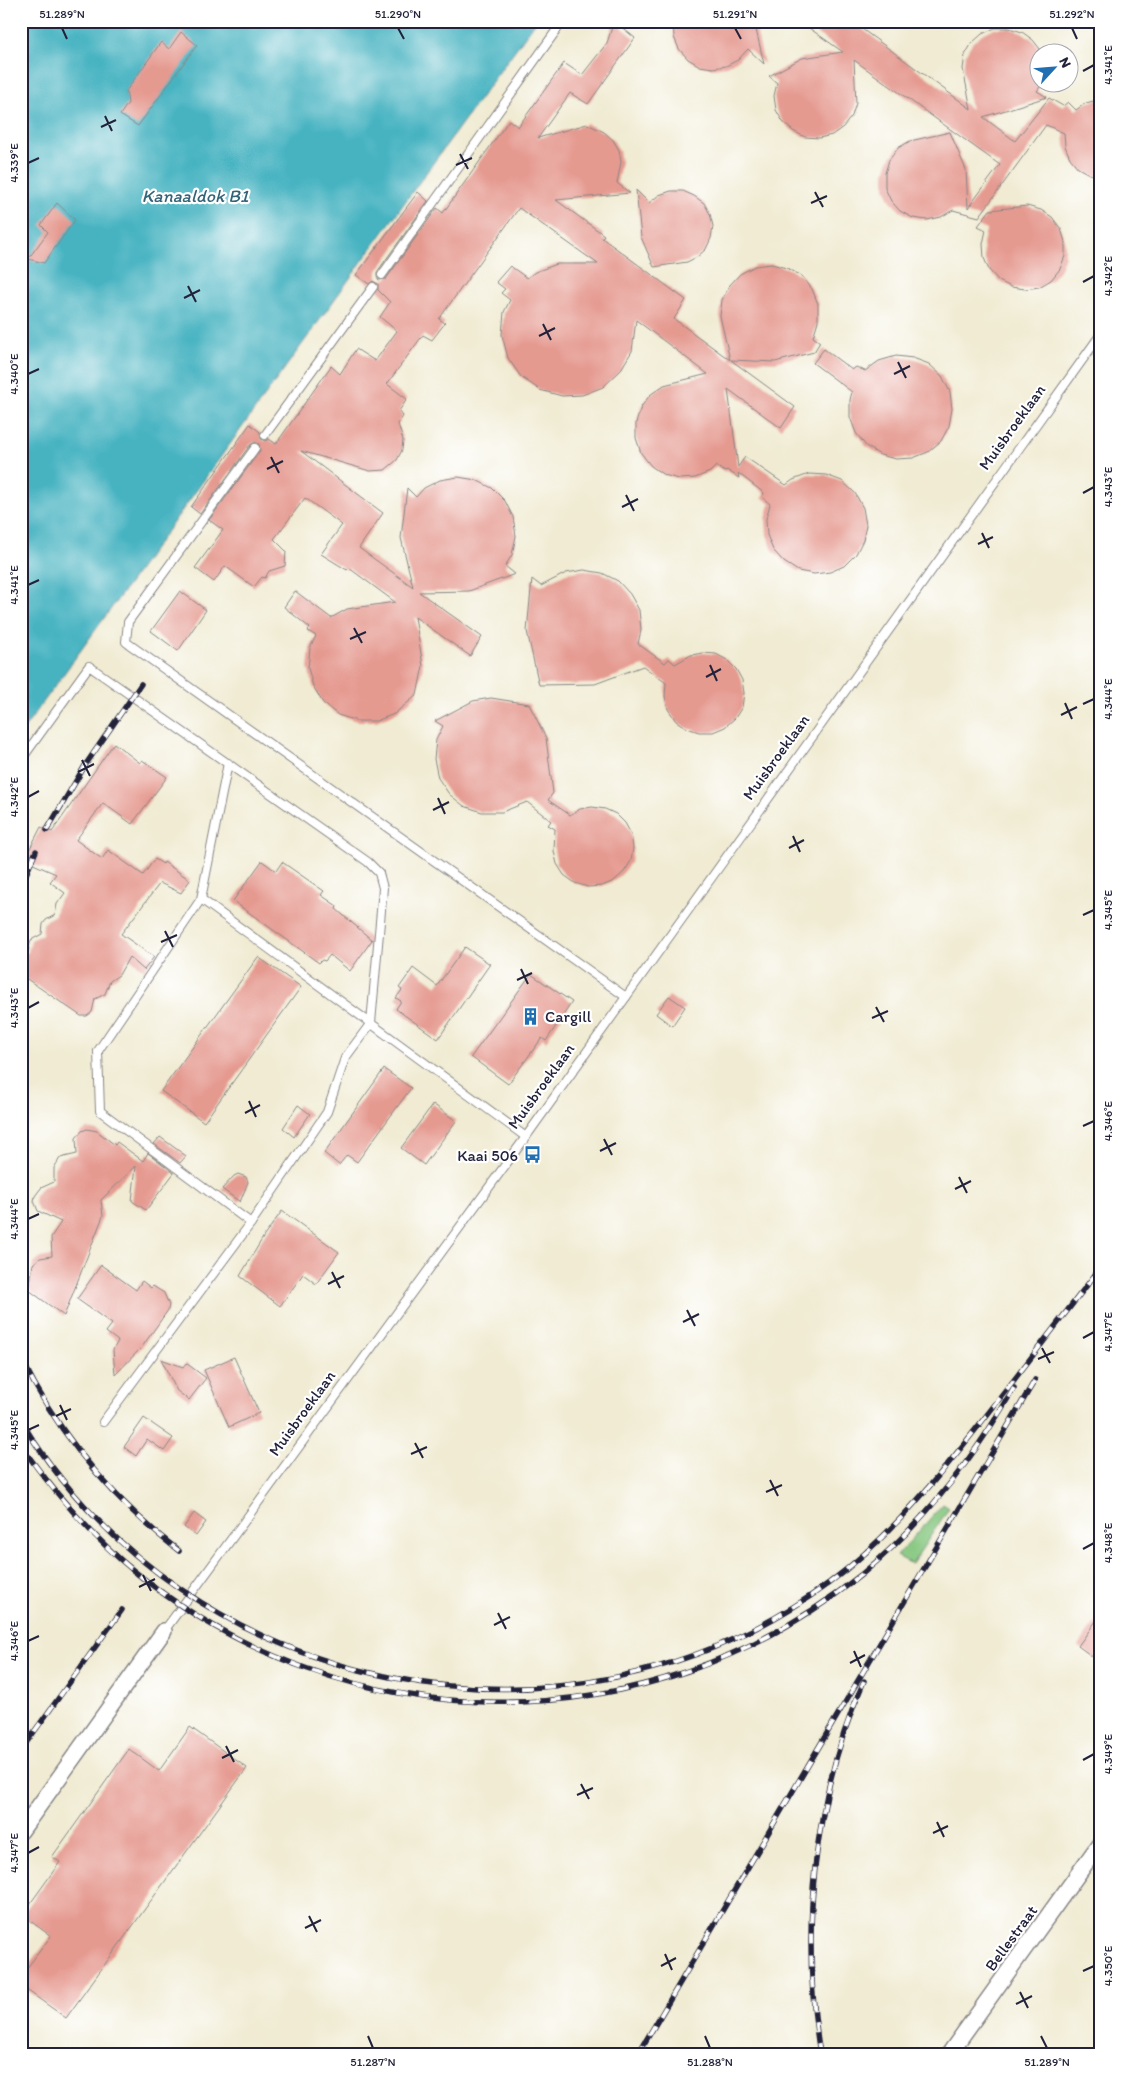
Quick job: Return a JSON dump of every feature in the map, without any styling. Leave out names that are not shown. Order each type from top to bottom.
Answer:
[{"type":"street","name":"Muisbroeklaan","points":[[21,1831],[164,1631]]},
{"type":"street","name":"Bellestraat","points":[[949,2054],[1101,1842]]},
{"type":"lane","points":[[382,275],[562,21]]},
{"type":"lane","points":[[265,435],[373,287]]},
{"type":"lane","name":"Muisbroeklaan","points":[[164,1631],[526,1136],[1101,334]]},
{"type":"lane","points":[[256,448],[128,622],[126,642],[626,997]]},
{"type":"lane","points":[[21,760],[89,666],[368,862],[379,873],[383,888],[371,1023],[345,1058],[327,1112],[251,1223],[103,1422]]},
{"type":"lane","points":[[228,763],[201,899],[98,1051],[100,1111],[251,1223]]},
{"type":"lane","points":[[201,899],[526,1136]]},
{"type":"green space","points":[[943,1504],[949,1508],[912,1564],[897,1556]]},
{"type":"water","name":"Kanaaldok B1","points":[[21,21],[536,21],[21,733]]},
{"type":"building","points":[[614,21],[635,38],[588,104],[570,93],[538,138],[587,124],[604,132],[613,140],[619,150],[621,162],[617,183],[630,193],[556,200],[604,235],[602,238],[686,300],[674,319],[730,360],[720,316],[722,300],[729,286],[740,274],[755,266],[771,264],[787,268],[802,276],[812,289],[818,304],[818,321],[813,337],[820,342],[814,352],[775,362],[731,360],[795,407],[781,428],[728,389],[738,467],[745,457],[786,485],[809,474],[826,475],[842,481],[855,493],[863,508],[866,525],[863,540],[856,554],[844,566],[830,572],[814,574],[798,571],[784,562],[773,550],[767,535],[766,519],[770,504],[762,497],[764,493],[738,473],[739,478],[727,470],[725,472],[716,466],[710,472],[695,478],[679,479],[664,475],[651,466],[641,453],[636,438],[636,423],[641,407],[650,395],[664,385],[708,374],[636,320],[632,351],[620,371],[603,387],[582,395],[562,396],[540,390],[521,377],[508,358],[502,335],[504,312],[510,300],[501,293],[505,289],[496,282],[510,266],[527,278],[535,272],[557,264],[598,264],[519,208],[439,319],[445,323],[432,340],[423,335],[387,384],[407,399],[399,411],[403,416],[398,424],[403,440],[402,450],[397,460],[385,470],[370,471],[301,451],[383,513],[359,548],[413,587],[401,538],[407,488],[416,497],[424,488],[440,480],[458,477],[476,480],[492,488],[505,501],[513,517],[516,536],[512,555],[505,566],[515,574],[469,591],[419,592],[482,637],[470,656],[415,617],[423,666],[417,695],[394,714],[376,721],[357,721],[338,715],[323,703],[313,686],[308,668],[310,648],[316,636],[308,631],[310,628],[284,607],[295,591],[331,618],[347,609],[395,602],[349,568],[347,570],[321,554],[342,525],[305,498],[274,539],[286,551],[285,566],[269,571],[265,578],[262,577],[254,587],[225,566],[214,582],[195,568],[223,530],[209,520],[260,451],[259,444],[255,442],[250,445],[200,514],[191,507],[250,424],[260,432],[261,439],[265,441],[269,439],[276,444],[331,366],[340,374],[356,349],[375,361],[397,331],[380,317],[390,302],[378,290],[378,284],[373,281],[369,284],[356,275],[418,192],[428,201],[377,272],[379,280],[386,279],[437,208],[443,213],[509,120],[518,127],[564,63],[582,75],[607,43]]},
{"type":"building","points":[[673,21],[754,21],[764,64],[748,49],[738,60],[726,66],[713,68],[700,66],[688,59],[679,49],[674,37]]},
{"type":"building","points":[[799,21],[851,21],[971,109],[963,69],[965,55],[972,43],[982,34],[995,28],[1009,28],[1022,32],[1035,42],[1030,42],[1030,92],[1039,92],[1047,97],[983,117],[1015,141],[1049,98],[1063,106],[1068,102],[1076,110],[1086,103],[1101,99],[1101,177],[1089,174],[1078,168],[1070,158],[1065,146],[1064,133],[1046,125],[979,217],[953,210],[941,217],[927,220],[913,218],[900,211],[891,201],[885,188],[885,173],[889,160],[898,148],[910,141],[950,132],[966,170],[968,208],[1000,165],[854,60],[856,103],[852,116],[843,127],[832,135],[819,138],[805,137],[793,131],[783,122],[776,110],[774,96],[777,83],[769,76],[802,58],[843,52]]},
{"type":"building","points":[[181,32],[197,45],[138,126],[120,115],[128,103],[126,91],[161,42],[169,49]]},
{"type":"building","points":[[636,190],[649,203],[659,195],[671,191],[683,191],[704,203],[710,214],[713,226],[711,238],[706,249],[697,257],[687,262],[654,267],[641,237]]},
{"type":"building","points":[[57,203],[75,220],[44,263],[28,259],[48,232],[41,225]]},
{"type":"building","points":[[1027,206],[1041,210],[1052,217],[1061,229],[1065,242],[1065,256],[1060,269],[1051,280],[1039,287],[1025,289],[1011,287],[999,281],[989,270],[984,258],[983,244],[986,230],[978,226],[990,210]]},
{"type":"building","points":[[824,349],[852,370],[856,367],[865,371],[879,361],[896,356],[913,358],[929,364],[942,376],[950,392],[952,409],[949,426],[941,441],[928,452],[913,458],[896,459],[880,455],[866,446],[856,433],[850,417],[852,392],[813,363]]},
{"type":"building","points":[[584,570],[602,573],[618,581],[630,594],[639,610],[641,630],[638,644],[665,663],[669,659],[675,664],[691,655],[703,653],[716,654],[727,660],[736,669],[742,680],[744,693],[742,707],[735,718],[725,727],[713,732],[699,732],[687,728],[676,721],[668,709],[665,696],[666,683],[643,666],[595,684],[539,685],[527,631],[532,579],[541,586],[566,573]]},
{"type":"building","points":[[180,591],[206,610],[178,651],[151,631]]},
{"type":"building","points":[[491,698],[529,704],[546,738],[553,793],[548,800],[570,815],[580,809],[592,807],[605,809],[616,814],[625,823],[631,834],[633,848],[631,861],[624,872],[614,881],[602,886],[588,887],[575,883],[564,875],[557,864],[554,851],[555,829],[548,825],[551,821],[527,802],[502,812],[482,812],[464,806],[449,794],[438,778],[434,759],[436,740],[443,726],[435,721],[473,701]]},
{"type":"building","points":[[114,743],[140,763],[142,760],[167,777],[132,824],[103,803],[76,840],[102,859],[108,850],[143,875],[155,859],[163,864],[164,862],[190,880],[181,893],[160,883],[121,934],[154,957],[144,970],[129,957],[119,975],[110,981],[105,994],[95,999],[92,1012],[87,1016],[81,1016],[21,975],[21,956],[28,952],[31,940],[42,934],[43,924],[55,915],[57,904],[65,893],[50,882],[56,874],[24,860],[41,827],[52,832]]},
{"type":"building","points":[[262,861],[276,871],[282,862],[324,891],[321,895],[337,906],[336,909],[372,940],[350,971],[330,955],[325,961],[322,960],[319,963],[233,901]]},
{"type":"building","points":[[465,947],[490,964],[438,1039],[396,1009],[401,1001],[396,998],[402,990],[399,988],[413,968],[437,986]]},
{"type":"building","points":[[258,957],[301,987],[204,1122],[161,1091]]},
{"type":"building","points":[[531,974],[572,1002],[546,1041],[542,1038],[508,1084],[471,1057]]},
{"type":"building","points":[[669,996],[685,1007],[672,1026],[656,1014]]},
{"type":"building","points":[[384,1069],[411,1088],[357,1162],[347,1155],[339,1165],[324,1153]]},
{"type":"building","points":[[433,1104],[456,1121],[424,1165],[401,1148]]},
{"type":"building","points":[[298,1105],[310,1114],[294,1137],[283,1128]]},
{"type":"building","points":[[87,1129],[97,1131],[115,1145],[117,1142],[143,1161],[148,1153],[174,1173],[146,1210],[132,1201],[136,1166],[101,1200],[103,1216],[64,1316],[29,1290],[33,1264],[40,1258],[52,1256],[51,1237],[61,1222],[38,1211],[34,1201],[41,1188],[54,1182],[54,1168],[60,1158],[77,1154],[76,1138],[82,1131]]},
{"type":"building","points":[[160,1137],[186,1156],[180,1163],[154,1144]]},
{"type":"building","points":[[238,1174],[246,1177],[248,1182],[240,1202],[222,1189]]},
{"type":"building","points":[[282,1211],[339,1252],[316,1284],[303,1274],[280,1306],[240,1276],[264,1236]]},
{"type":"building","points":[[101,1265],[136,1290],[142,1281],[151,1288],[153,1286],[164,1293],[169,1305],[168,1310],[142,1347],[115,1375],[113,1350],[118,1341],[106,1332],[112,1324],[77,1299]]},
{"type":"building","points":[[234,1357],[259,1413],[229,1427],[204,1370]]},
{"type":"building","points":[[161,1359],[183,1367],[186,1363],[206,1378],[189,1400],[177,1391]]},
{"type":"building","points":[[144,1418],[173,1438],[164,1451],[147,1439],[136,1456],[124,1447]]},
{"type":"building","points":[[194,1513],[206,1522],[196,1536],[184,1527]]},
{"type":"building","points":[[1101,1614],[1101,1663],[1078,1646]]},
{"type":"building","points":[[190,1727],[247,1768],[66,2018],[21,1986],[21,1976],[51,1936],[22,1915],[60,1862],[52,1857],[129,1749],[159,1771]]},
{"type":"railway","points":[[47,830],[86,764],[141,684]]},
{"type":"railway","points":[[21,886],[36,851]]},
{"type":"railway","points":[[21,1421],[93,1515],[181,1590],[281,1644],[390,1677],[503,1688],[616,1677],[726,1642],[829,1583],[852,1564],[895,1524],[953,1458],[1101,1267]]},
{"type":"railway","points":[[21,1358],[52,1413],[89,1464],[131,1510],[179,1551]]},
{"type":"railway","points":[[638,2054],[1035,1380]]},
{"type":"railway","points":[[21,1446],[46,1480],[102,1543],[134,1571],[217,1628],[307,1669],[401,1694],[498,1702],[594,1695],[688,1671],[778,1631],[862,1574],[907,1533],[947,1488],[965,1464],[1014,1388]]},
{"type":"railway","points":[[21,1750],[122,1610]]},
{"type":"railway","points":[[820,2054],[811,1960],[815,1864],[822,1817],[833,1771],[847,1725],[864,1681]]},
{"type":"place","name":"Cargill","points":[[531,1016]]},
{"type":"place","name":"Kaai 506","points":[[532,1155]]}]
